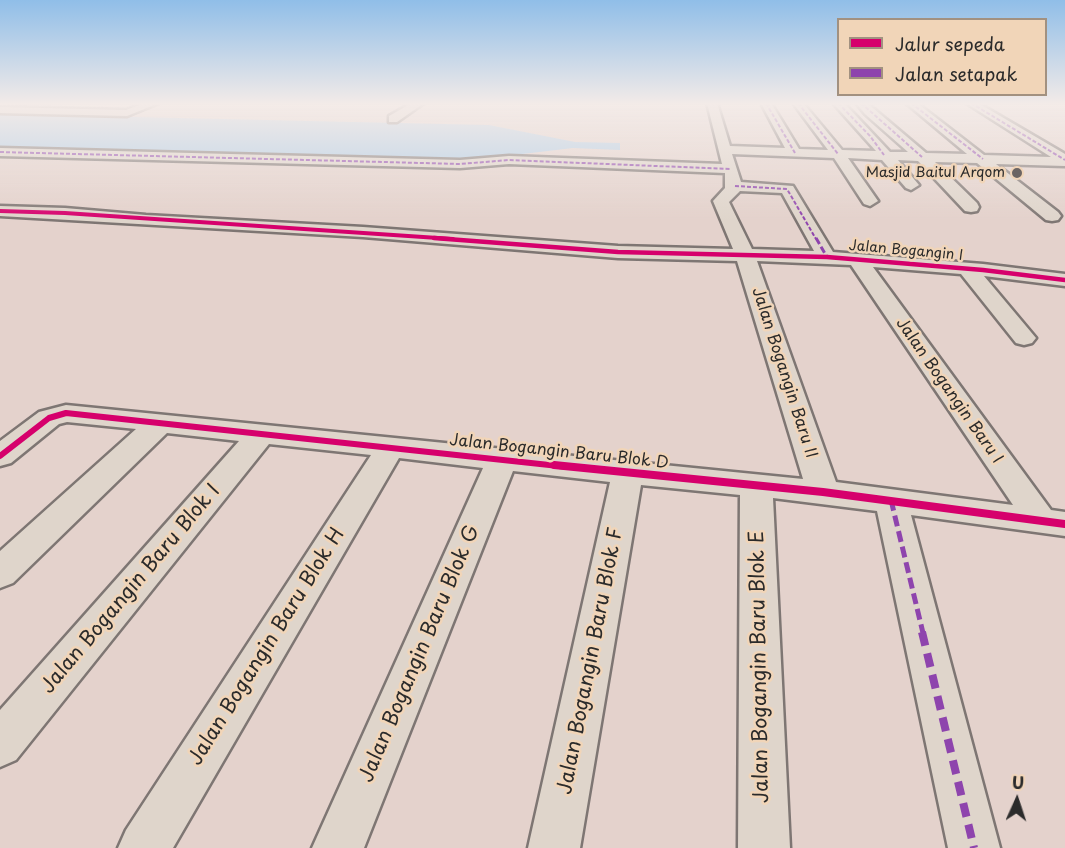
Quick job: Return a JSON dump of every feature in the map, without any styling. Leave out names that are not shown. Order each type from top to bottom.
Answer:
[{"type":"street","points":[[722,143],[732,177]]},
{"type":"street","points":[[789,143],[795,153]]},
{"type":"street","points":[[829,143],[870,201]]},
{"type":"street","points":[[875,143],[911,185]]},
{"type":"street","points":[[905,143],[971,207]]},
{"type":"street","points":[[961,143],[1052,216]]},
{"type":"street","points":[[1035,143],[1065,161]]},
{"type":"street","points":[[724,150],[1065,161]]},
{"type":"street","points":[[0,152],[460,164],[509,160],[732,177],[787,189],[828,257]]},
{"type":"street","name":"Jalan Bogangin Baru II","points":[[732,177],[721,201],[745,254],[823,492]]},
{"type":"street","name":"Jalan Bogangin I","points":[[0,211],[363,232],[618,252],[828,257],[967,268],[1065,280]]},
{"type":"street","name":"Jalan Bogangin Baru I","points":[[856,259],[1053,523]]},
{"type":"street","points":[[967,268],[1024,338]]},
{"type":"street","name":"Jalan Bogangin Baru Blok D","points":[[0,456],[49,418],[66,413],[823,492],[1053,523]]},
{"type":"street","points":[[0,573],[160,423]]},
{"type":"street","name":"Jalan Bogangin Baru Blok I","points":[[0,744],[262,433]]},
{"type":"street","name":"Jalan Bogangin Baru Blok H","points":[[144,848],[391,447]]},
{"type":"street","name":"Jalan Bogangin Baru Blok G","points":[[338,848],[502,460]]},
{"type":"street","name":"Jalan Bogangin Baru Blok F","points":[[554,848],[627,473]]},
{"type":"street","name":"Jalan Bogangin Baru Blok E","points":[[756,485],[764,848]]},
{"type":"street","points":[[891,500],[974,848]]},
{"type":"water","points":[[0,143],[620,143],[620,150],[573,148],[463,161],[0,150]]},
{"type":"marked path","points":[[789,143],[795,153]]},
{"type":"marked path","points":[[829,143],[838,154]]},
{"type":"marked path","points":[[875,143],[884,155]]},
{"type":"marked path","points":[[905,143],[922,157]]},
{"type":"marked path","points":[[962,143],[983,159]]},
{"type":"marked path","points":[[1036,143],[1065,160]]},
{"type":"marked path","points":[[0,152],[460,164],[509,160],[730,169]]},
{"type":"marked path","points":[[735,186],[787,189],[827,257]]},
{"type":"marked path","points":[[891,500],[974,848]]},
{"type":"cycle path","points":[[0,211],[363,232],[618,252],[827,257],[983,270],[1065,280]]},
{"type":"cycle path","points":[[0,456],[49,418],[66,413],[823,492],[1065,524]]},
{"type":"place","name":"Masjid Baitul Arqom","points":[[1017,173]]}]
